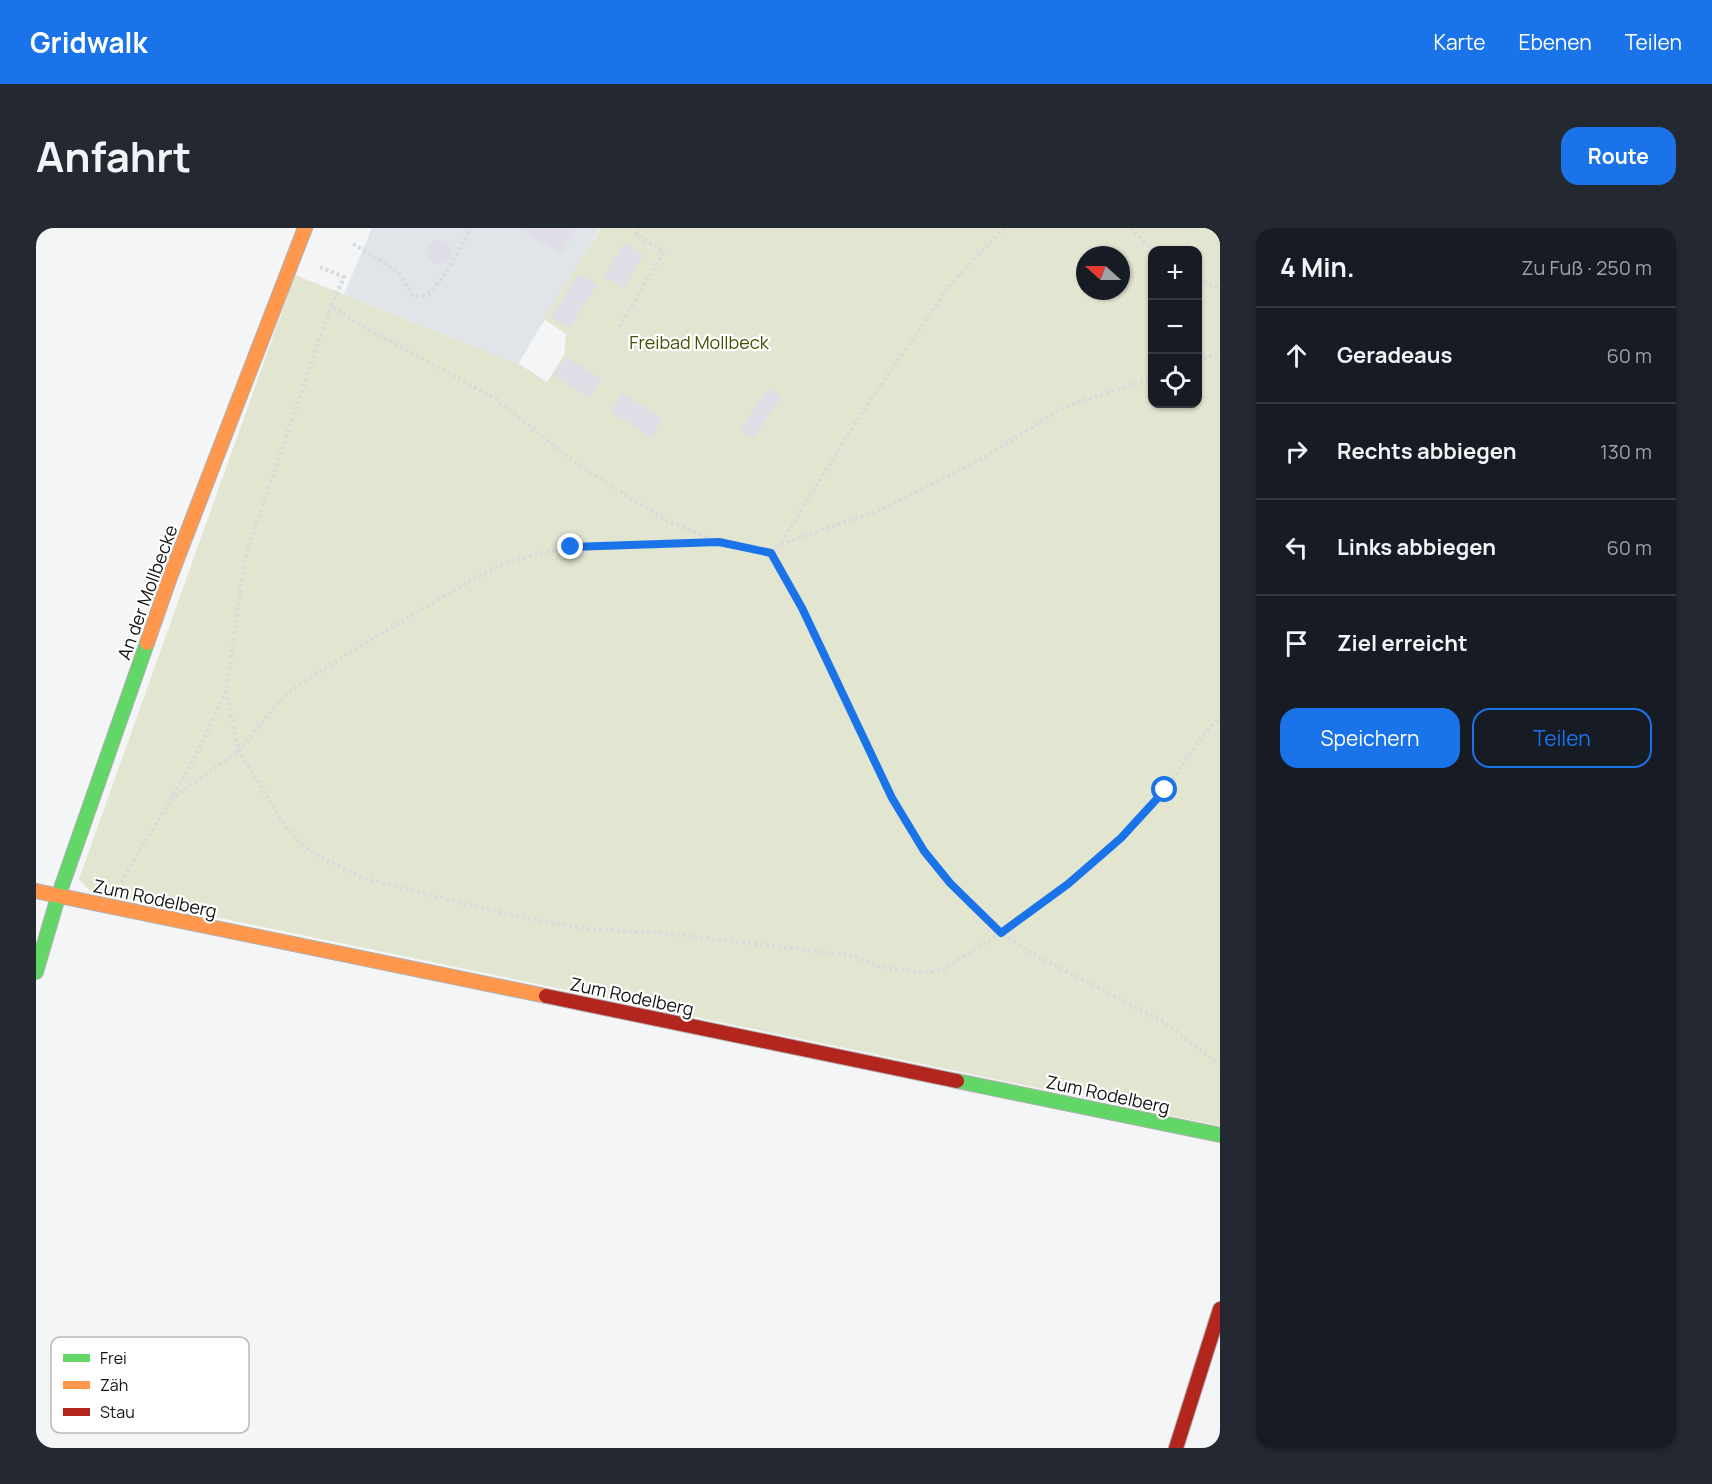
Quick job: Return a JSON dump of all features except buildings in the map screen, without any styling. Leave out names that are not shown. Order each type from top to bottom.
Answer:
[{"type":"street","name":"An der Mollbecke","points":[[36,972],[58,897],[170,577],[304,228]]},
{"type":"street","name":"Zum Rodelberg","points":[[36,891],[1220,1135]]},
{"type":"street","points":[[1176,1448],[1220,1309]]},
{"type":"path","points":[[353,244],[388,265],[399,274],[413,296],[419,296],[431,292],[438,284],[471,228]]},
{"type":"path","points":[[619,327],[664,252],[636,235],[640,228]]},
{"type":"path","points":[[771,553],[780,544],[861,414],[950,285],[1004,228]]},
{"type":"path","points":[[1130,228],[1149,246]]},
{"type":"path","points":[[106,906],[197,753],[226,692],[246,554],[331,306],[344,277],[294,256]]},
{"type":"path","points":[[1202,282],[1220,288]]},
{"type":"path","points":[[331,306],[357,323],[496,399],[578,465],[669,522],[719,542],[771,553],[802,608],[892,798],[924,851],[950,883],[1001,933],[1031,953],[1162,1021],[1220,1065]]},
{"type":"path","points":[[1202,359],[1220,352]]},
{"type":"path","points":[[780,544],[883,509],[985,457],[1064,408],[1148,379]]},
{"type":"path","points":[[171,799],[239,751],[286,694],[366,642],[473,579],[503,564],[571,547],[719,542]]},
{"type":"path","points":[[226,692],[239,751],[285,826],[302,845],[322,858],[363,878],[481,908],[597,930],[653,932],[853,956],[880,967],[926,974],[944,969],[1001,933],[1068,884],[1121,838],[1165,790],[1204,734],[1220,717]]},
{"type":"shaded area","points":[[372,228],[600,228],[518,364],[344,294]]},
{"type":"green space","name":"Freibad Mollbeck","points":[[601,228],[1220,228],[1220,1126],[90,891],[79,879],[295,275],[519,364],[547,382],[564,355],[566,334],[543,319]]},
{"type":"traffic: fast","points":[[36,972],[58,897],[147,643]]},
{"type":"traffic: fast","points":[[957,1081],[1220,1135]]},
{"type":"traffic: slow","points":[[147,643],[170,577],[305,228]]},
{"type":"traffic: slow","points":[[36,891],[546,996]]},
{"type":"traffic: jam","points":[[546,996],[957,1081]]},
{"type":"traffic: jam","points":[[1176,1448],[1220,1309]]},
{"type":"route","points":[[571,547],[719,542],[771,553],[802,608],[892,798],[924,851],[950,883],[1001,933],[1068,884],[1121,838],[1165,790]]}]
